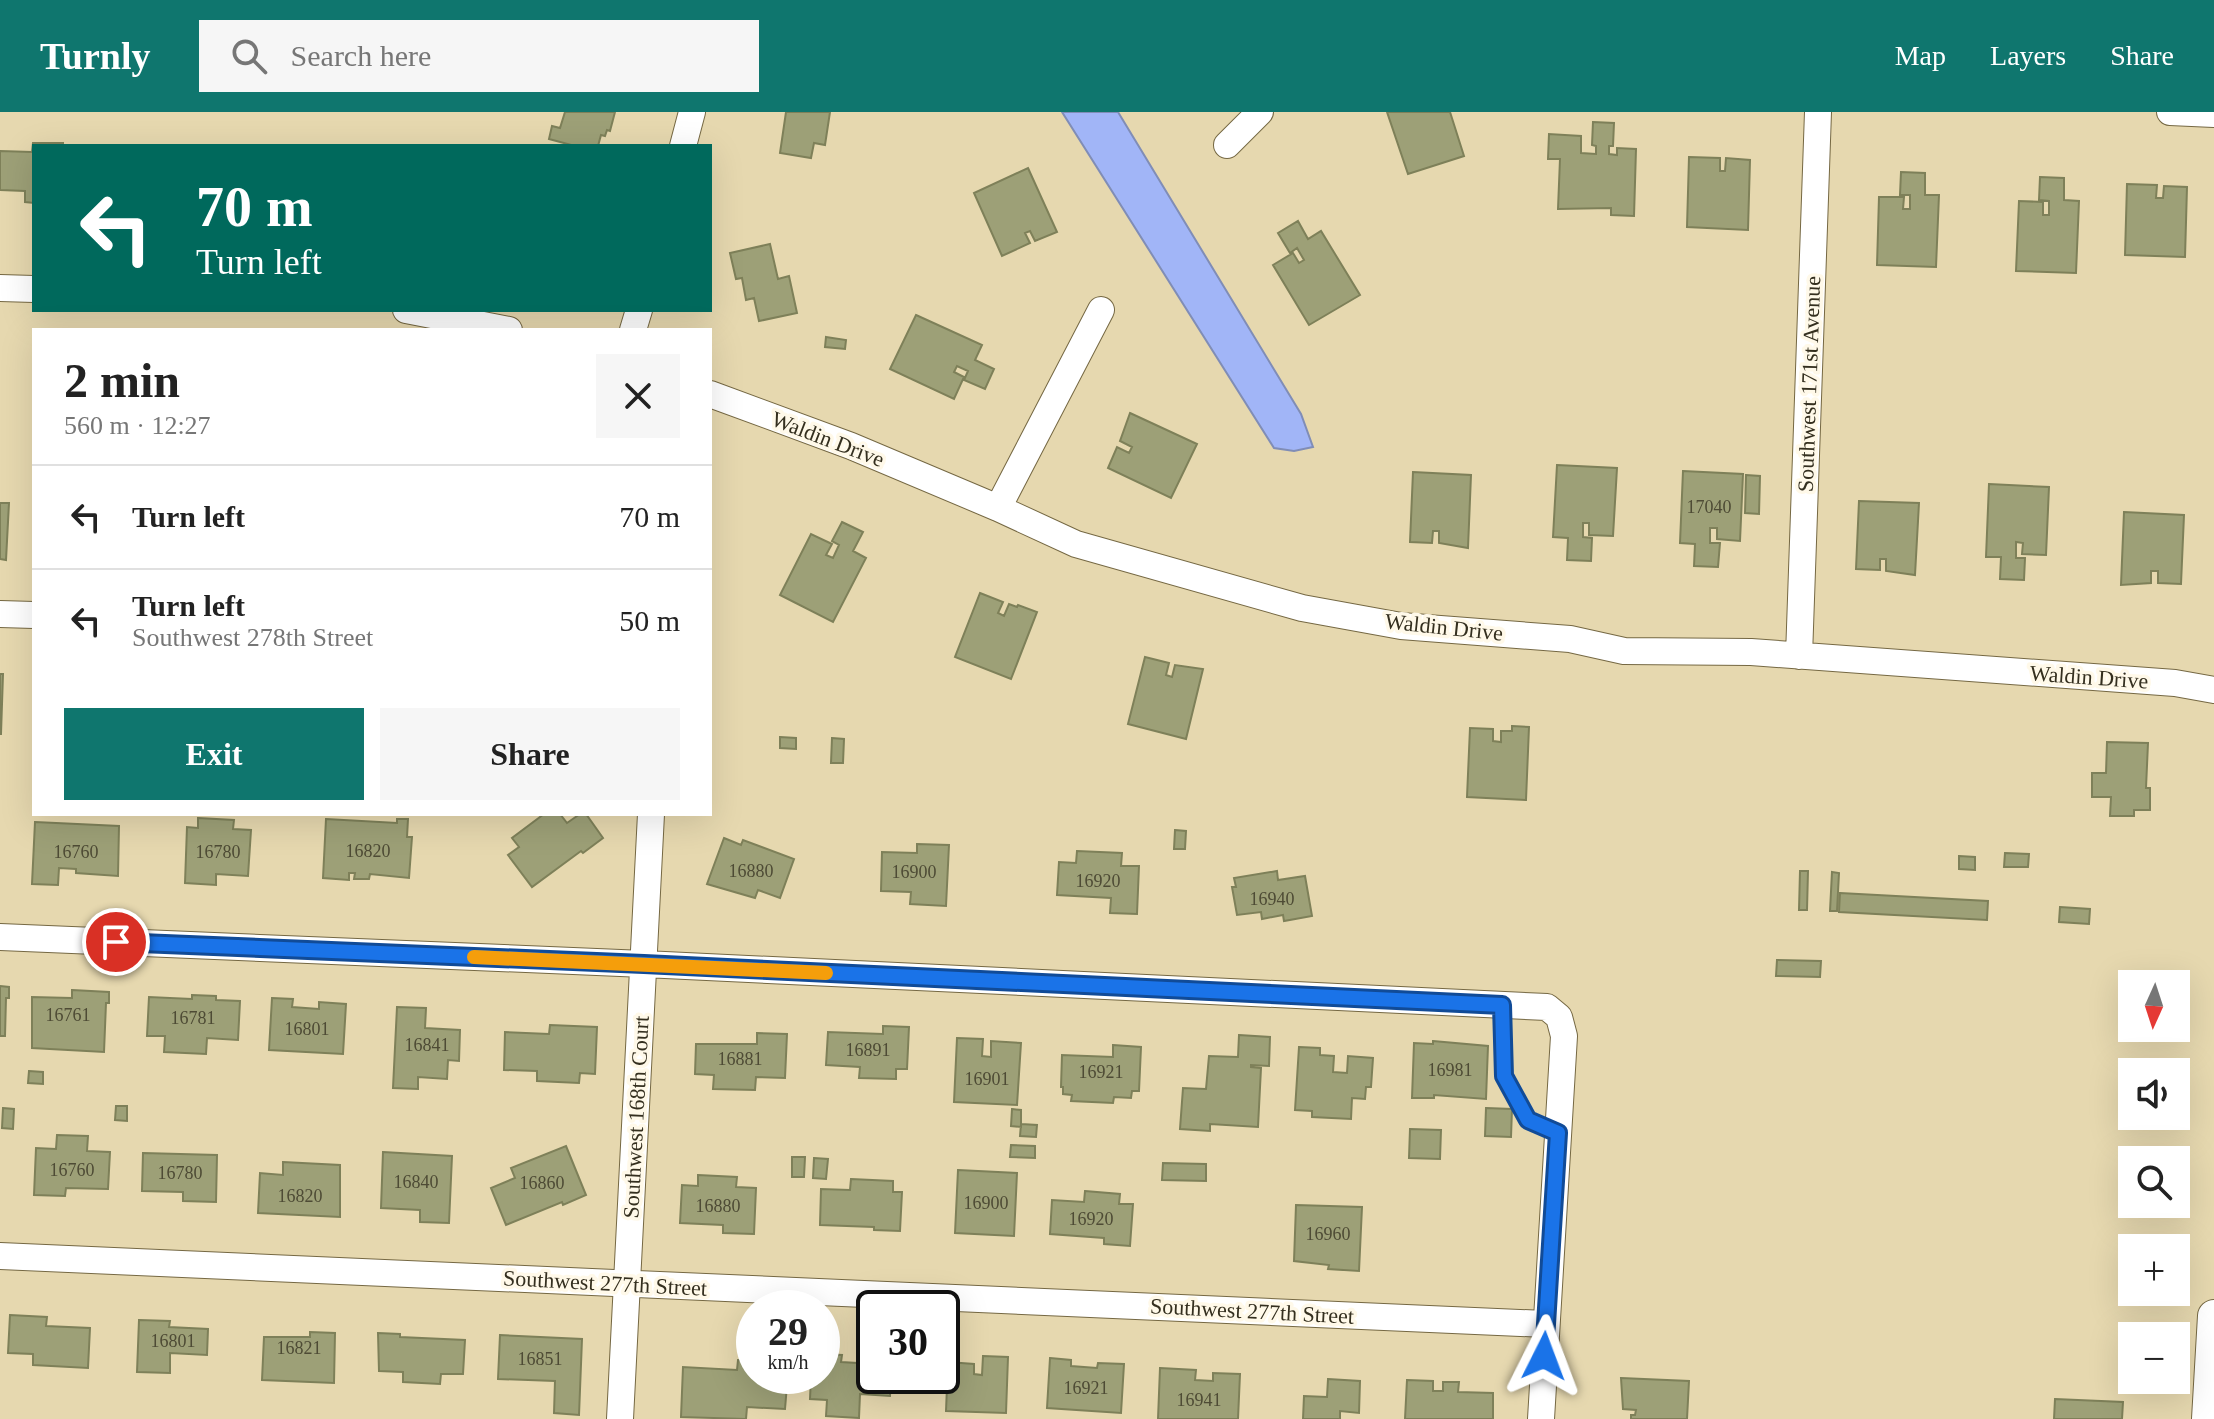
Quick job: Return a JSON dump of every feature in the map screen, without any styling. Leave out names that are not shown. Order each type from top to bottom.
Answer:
[{"type":"street","points":[[684,144],[692,112]]},
{"type":"street","points":[[1227,145],[1260,112]]},
{"type":"street","name":"Southwest 171st Avenue","points":[[1799,656],[1818,112]]},
{"type":"street","points":[[2170,112],[2214,114]]},
{"type":"street","points":[[0,288],[32,289]]},
{"type":"street","points":[[998,508],[1101,310]]},
{"type":"street","points":[[416,312],[499,328]]},
{"type":"street","name":"Waldin Drive","points":[[712,395],[851,446],[1076,544],[1302,608],[1401,626],[1570,639],[1624,651],[1751,652],[2175,683],[2214,690]]},
{"type":"street","points":[[0,614],[32,615]]},
{"type":"street","name":"Southwest 168th Court","points":[[620,1419],[651,816]]},
{"type":"street","points":[[0,937],[1547,1007],[1559,1017],[1564,1036],[1541,1419]]},
{"type":"street","name":"Southwest 277th Street","points":[[0,1256],[1545,1324]]},
{"type":"street","points":[[2208,1419],[2214,1316]]},
{"type":"lane","points":[[1502,1005],[1504,1076],[1528,1120],[1558,1133]]},
{"type":"water","points":[[1062,112],[1118,112],[1301,414],[1313,447],[1294,451],[1274,448]]},
{"type":"building","points":[[565,112],[615,112],[610,131],[607,130],[605,136],[601,135],[599,144],[568,144],[549,139],[552,126],[560,128]]},
{"type":"building","points":[[786,112],[830,112],[825,145],[814,143],[811,158],[780,153]]},
{"type":"building","points":[[1387,112],[1450,112],[1464,156],[1408,174]]},
{"type":"building","points":[[1593,122],[1614,123],[1613,146],[1609,146],[1609,154],[1617,155],[1617,148],[1636,149],[1634,216],[1611,215],[1611,208],[1558,209],[1560,159],[1548,159],[1549,134],[1581,136],[1581,153],[1596,154],[1596,146],[1592,145]]},
{"type":"building","points":[[0,151],[32,152],[32,203],[25,202],[25,191],[0,190]]},
{"type":"building","points":[[1689,157],[1720,158],[1720,171],[1725,171],[1726,158],[1750,160],[1748,230],[1687,227]]},
{"type":"building","points":[[1028,168],[1057,232],[1035,241],[1030,231],[1025,233],[1030,243],[1002,256],[974,193]]},
{"type":"building","points":[[1901,172],[1925,173],[1925,195],[1939,195],[1936,267],[1877,265],[1879,197],[1904,197],[1903,209],[1910,209],[1910,195],[1900,195]]},
{"type":"building","points":[[2040,177],[2064,178],[2064,200],[2079,201],[2076,273],[2016,271],[2019,201],[2043,202],[2043,215],[2049,215],[2049,201],[2039,200]]},
{"type":"building","points":[[2127,184],[2157,185],[2156,198],[2163,198],[2164,186],[2187,187],[2185,257],[2125,255]]},
{"type":"building","points":[[1298,221],[1308,239],[1321,231],[1360,295],[1309,325],[1273,265],[1293,253],[1299,263],[1304,260],[1297,248],[1290,253],[1278,233]]},
{"type":"building","points":[[770,244],[778,279],[789,276],[797,313],[759,321],[754,298],[746,300],[742,278],[736,279],[730,253]]},
{"type":"building","points":[[916,315],[982,345],[975,360],[994,369],[985,389],[964,380],[968,371],[957,366],[954,372],[964,377],[954,399],[890,369]]},
{"type":"building","points":[[826,337],[846,340],[845,349],[825,347]]},
{"type":"building","points":[[1130,413],[1197,444],[1171,498],[1108,468],[1117,447],[1129,453],[1132,447],[1120,441]]},
{"type":"building","points":[[1557,465],[1617,468],[1613,536],[1589,535],[1589,523],[1583,523],[1583,537],[1592,538],[1591,561],[1567,560],[1568,538],[1553,537]]},
{"type":"building","points":[[1683,471],[1743,474],[1740,541],[1717,539],[1717,528],[1710,528],[1710,543],[1720,543],[1718,567],[1694,566],[1695,544],[1680,543]]},
{"type":"building","points":[[1413,472],[1471,475],[1468,548],[1439,543],[1439,531],[1433,531],[1432,543],[1410,542]]},
{"type":"building","points":[[1746,475],[1760,476],[1759,514],[1745,513]]},
{"type":"building","points":[[1989,484],[2049,487],[2046,555],[2022,554],[2023,543],[2016,542],[2016,558],[2025,558],[2024,580],[2000,579],[2001,557],[1986,557]]},
{"type":"building","points":[[1859,501],[1919,503],[1915,575],[1886,571],[1886,559],[1880,559],[1880,570],[1856,569]]},
{"type":"building","points":[[0,503],[9,503],[6,560],[0,559]]},
{"type":"building","points":[[2124,512],[2184,515],[2181,584],[2158,583],[2158,571],[2151,571],[2151,583],[2121,585]]},
{"type":"building","points":[[842,522],[863,532],[853,551],[866,558],[833,622],[780,595],[811,534],[832,544],[826,555],[833,558],[839,545],[832,541]]},
{"type":"building","points":[[980,593],[1003,602],[998,613],[1004,616],[1009,604],[1037,612],[1011,679],[955,657]]},
{"type":"building","points":[[1145,657],[1169,663],[1166,675],[1172,677],[1175,665],[1203,669],[1186,739],[1128,724]]},
{"type":"building","points":[[0,674],[3,674],[1,734],[0,734]]},
{"type":"building","points":[[1512,726],[1529,727],[1526,800],[1467,797],[1470,728],[1493,729],[1493,741],[1501,742],[1501,731],[1512,731]]},
{"type":"building","points":[[780,737],[796,738],[796,749],[780,748]]},
{"type":"building","points":[[832,738],[844,739],[843,763],[831,763]]},
{"type":"building","points":[[2107,742],[2148,743],[2146,788],[2150,788],[2150,810],[2134,810],[2134,816],[2110,816],[2111,797],[2092,797],[2092,773],[2106,773]]},
{"type":"building","points":[[541,816],[562,816],[567,823],[577,816],[587,816],[603,838],[532,887],[508,855],[519,847],[512,838]]},
{"type":"building","points":[[198,818],[234,820],[233,829],[251,830],[248,876],[216,874],[216,885],[185,883],[187,827],[198,828]]},
{"type":"building","points":[[326,819],[397,823],[397,819],[408,819],[407,837],[412,837],[409,878],[370,874],[369,879],[354,879],[355,873],[349,873],[349,880],[323,878]]},
{"type":"building","points":[[35,822],[119,826],[118,876],[76,873],[76,869],[59,868],[58,885],[32,884]]},
{"type":"building","points":[[1175,830],[1186,831],[1185,849],[1174,849]]},
{"type":"building","points":[[724,838],[741,845],[743,840],[794,859],[780,898],[758,890],[755,898],[707,884]]},
{"type":"building","points":[[917,844],[949,845],[946,906],[910,904],[911,892],[881,891],[882,852],[917,853]]},
{"type":"building","points":[[1077,851],[1122,853],[1121,866],[1139,866],[1137,914],[1110,913],[1111,898],[1057,895],[1059,862],[1076,863]]},
{"type":"building","points":[[2005,853],[2029,854],[2028,867],[2004,867]]},
{"type":"building","points":[[1959,856],[1975,857],[1975,870],[1959,869]]},
{"type":"building","points":[[1277,871],[1278,880],[1305,876],[1312,916],[1284,921],[1283,915],[1262,919],[1261,912],[1237,915],[1232,887],[1236,887],[1234,878]]},
{"type":"building","points":[[1800,871],[1808,871],[1807,910],[1799,910]]},
{"type":"building","points":[[1832,872],[1839,873],[1837,911],[1830,911]]},
{"type":"building","points":[[1840,893],[1988,901],[1987,920],[1839,912]]},
{"type":"building","points":[[2060,907],[2090,909],[2089,924],[2059,922]]},
{"type":"building","points":[[1777,960],[1821,961],[1820,977],[1776,976]]},
{"type":"building","points":[[0,986],[9,987],[5,1036],[0,1036]]},
{"type":"building","points":[[72,990],[109,992],[104,1052],[32,1048],[32,997],[72,998]]},
{"type":"building","points":[[192,995],[240,1001],[238,1040],[207,1038],[206,1054],[164,1052],[165,1036],[147,1036],[149,997],[192,999]]},
{"type":"building","points":[[272,998],[293,999],[292,1007],[319,1009],[319,1002],[346,1004],[343,1054],[269,1050]]},
{"type":"building","points":[[397,1007],[426,1008],[425,1028],[460,1030],[459,1061],[448,1060],[447,1079],[418,1077],[418,1089],[393,1088]]},
{"type":"building","points":[[550,1025],[597,1027],[595,1074],[580,1073],[579,1083],[537,1081],[537,1071],[504,1070],[505,1032],[549,1034]]},
{"type":"building","points":[[883,1026],[909,1027],[907,1069],[896,1069],[896,1079],[859,1078],[860,1067],[826,1065],[828,1032],[883,1034]]},
{"type":"building","points":[[757,1033],[787,1034],[785,1078],[756,1077],[755,1090],[713,1089],[714,1075],[695,1074],[696,1044],[757,1044]]},
{"type":"building","points":[[1239,1035],[1270,1037],[1269,1066],[1251,1065],[1261,1068],[1258,1127],[1210,1124],[1210,1131],[1180,1129],[1183,1088],[1206,1089],[1209,1056],[1238,1057]]},
{"type":"building","points":[[957,1038],[983,1039],[982,1056],[991,1057],[991,1041],[1021,1043],[1017,1105],[954,1102]]},
{"type":"building","points":[[1433,1041],[1488,1046],[1486,1099],[1434,1095],[1434,1098],[1412,1098],[1414,1043],[1433,1044]]},
{"type":"building","points":[[1113,1045],[1141,1047],[1139,1091],[1132,1091],[1131,1098],[1114,1097],[1113,1103],[1071,1101],[1072,1095],[1063,1094],[1062,1055],[1113,1057]]},
{"type":"building","points":[[1299,1047],[1320,1048],[1320,1055],[1334,1056],[1333,1072],[1347,1073],[1348,1056],[1373,1058],[1371,1087],[1366,1087],[1365,1099],[1352,1098],[1351,1119],[1312,1117],[1312,1111],[1295,1110]]},
{"type":"building","points":[[29,1071],[43,1072],[43,1084],[28,1083]]},
{"type":"building","points":[[116,1106],[127,1106],[127,1121],[115,1120]]},
{"type":"building","points":[[3,1108],[14,1109],[13,1129],[2,1128]]},
{"type":"building","points":[[1486,1108],[1512,1109],[1511,1137],[1485,1136]]},
{"type":"building","points":[[1012,1109],[1021,1110],[1021,1127],[1011,1126]]},
{"type":"building","points":[[1021,1124],[1037,1125],[1036,1137],[1020,1136]]},
{"type":"building","points":[[1410,1129],[1441,1130],[1440,1159],[1409,1158]]},
{"type":"building","points":[[57,1135],[88,1136],[87,1151],[110,1152],[108,1189],[66,1188],[65,1196],[34,1195],[36,1148],[56,1149]]},
{"type":"building","points":[[1011,1145],[1035,1146],[1035,1158],[1010,1157]]},
{"type":"building","points":[[566,1146],[586,1195],[506,1225],[491,1188],[515,1178],[511,1168]]},
{"type":"building","points":[[383,1152],[452,1156],[449,1223],[420,1222],[420,1210],[381,1208]]},
{"type":"building","points":[[143,1153],[217,1155],[216,1202],[183,1201],[183,1192],[142,1191]]},
{"type":"building","points":[[792,1157],[805,1157],[804,1177],[792,1177]]},
{"type":"building","points":[[814,1158],[828,1159],[826,1179],[813,1178]]},
{"type":"building","points":[[283,1162],[340,1165],[340,1217],[258,1213],[260,1173],[283,1175]]},
{"type":"building","points":[[1163,1163],[1206,1164],[1206,1181],[1162,1180]]},
{"type":"building","points":[[958,1170],[1017,1173],[1014,1236],[955,1233]]},
{"type":"building","points":[[698,1175],[737,1177],[736,1187],[756,1188],[754,1234],[723,1233],[723,1225],[680,1223],[682,1185],[698,1186]]},
{"type":"building","points":[[851,1179],[893,1181],[893,1192],[902,1192],[900,1231],[820,1225],[821,1189],[850,1190]]},
{"type":"building","points":[[1085,1191],[1120,1194],[1119,1204],[1133,1204],[1130,1246],[1104,1244],[1104,1238],[1050,1234],[1052,1200],[1084,1202]]},
{"type":"building","points":[[1296,1205],[1362,1207],[1359,1271],[1328,1269],[1329,1265],[1294,1261]]},
{"type":"building","points":[[10,1315],[47,1317],[46,1326],[90,1328],[88,1368],[33,1365],[33,1354],[8,1353]]},
{"type":"building","points":[[139,1320],[170,1321],[169,1327],[208,1329],[207,1355],[170,1353],[170,1373],[137,1372]]},
{"type":"building","points":[[310,1332],[335,1333],[334,1383],[262,1380],[264,1337],[310,1337]]},
{"type":"building","points":[[378,1333],[465,1340],[463,1374],[441,1374],[440,1384],[403,1382],[403,1372],[379,1371]]},
{"type":"building","points":[[500,1335],[582,1339],[579,1415],[554,1413],[555,1381],[498,1379]]},
{"type":"building","points":[[840,1355],[841,1362],[856,1363],[859,1418],[826,1416],[827,1400],[810,1399],[810,1394],[840,1394]]},
{"type":"building","points":[[983,1356],[1008,1357],[1006,1413],[946,1411],[947,1394],[960,1394],[960,1363],[974,1364],[974,1374],[982,1375]]},
{"type":"building","points":[[1050,1358],[1071,1360],[1071,1366],[1097,1368],[1098,1363],[1124,1364],[1121,1413],[1047,1408]]},
{"type":"building","points":[[683,1367],[736,1370],[736,1394],[786,1394],[785,1409],[747,1407],[746,1419],[681,1417]]},
{"type":"building","points":[[1160,1368],[1196,1370],[1195,1380],[1213,1381],[1213,1373],[1240,1374],[1238,1419],[1158,1419]]},
{"type":"building","points":[[1621,1378],[1689,1381],[1687,1419],[1631,1419],[1636,1410],[1623,1409]]},
{"type":"building","points":[[1328,1379],[1360,1381],[1359,1413],[1340,1411],[1340,1419],[1303,1419],[1304,1396],[1327,1397]]},
{"type":"building","points":[[1407,1380],[1433,1381],[1433,1391],[1443,1391],[1443,1382],[1459,1382],[1458,1392],[1493,1393],[1493,1419],[1405,1419]]},
{"type":"building","points":[[2055,1399],[2123,1402],[2122,1419],[2054,1419]]},
{"type":"slow traffic","points":[[474,957],[826,973]]},
{"type":"route","points":[[116,942],[1502,1005],[1504,1076],[1528,1120],[1558,1133],[1544,1356]]}]
